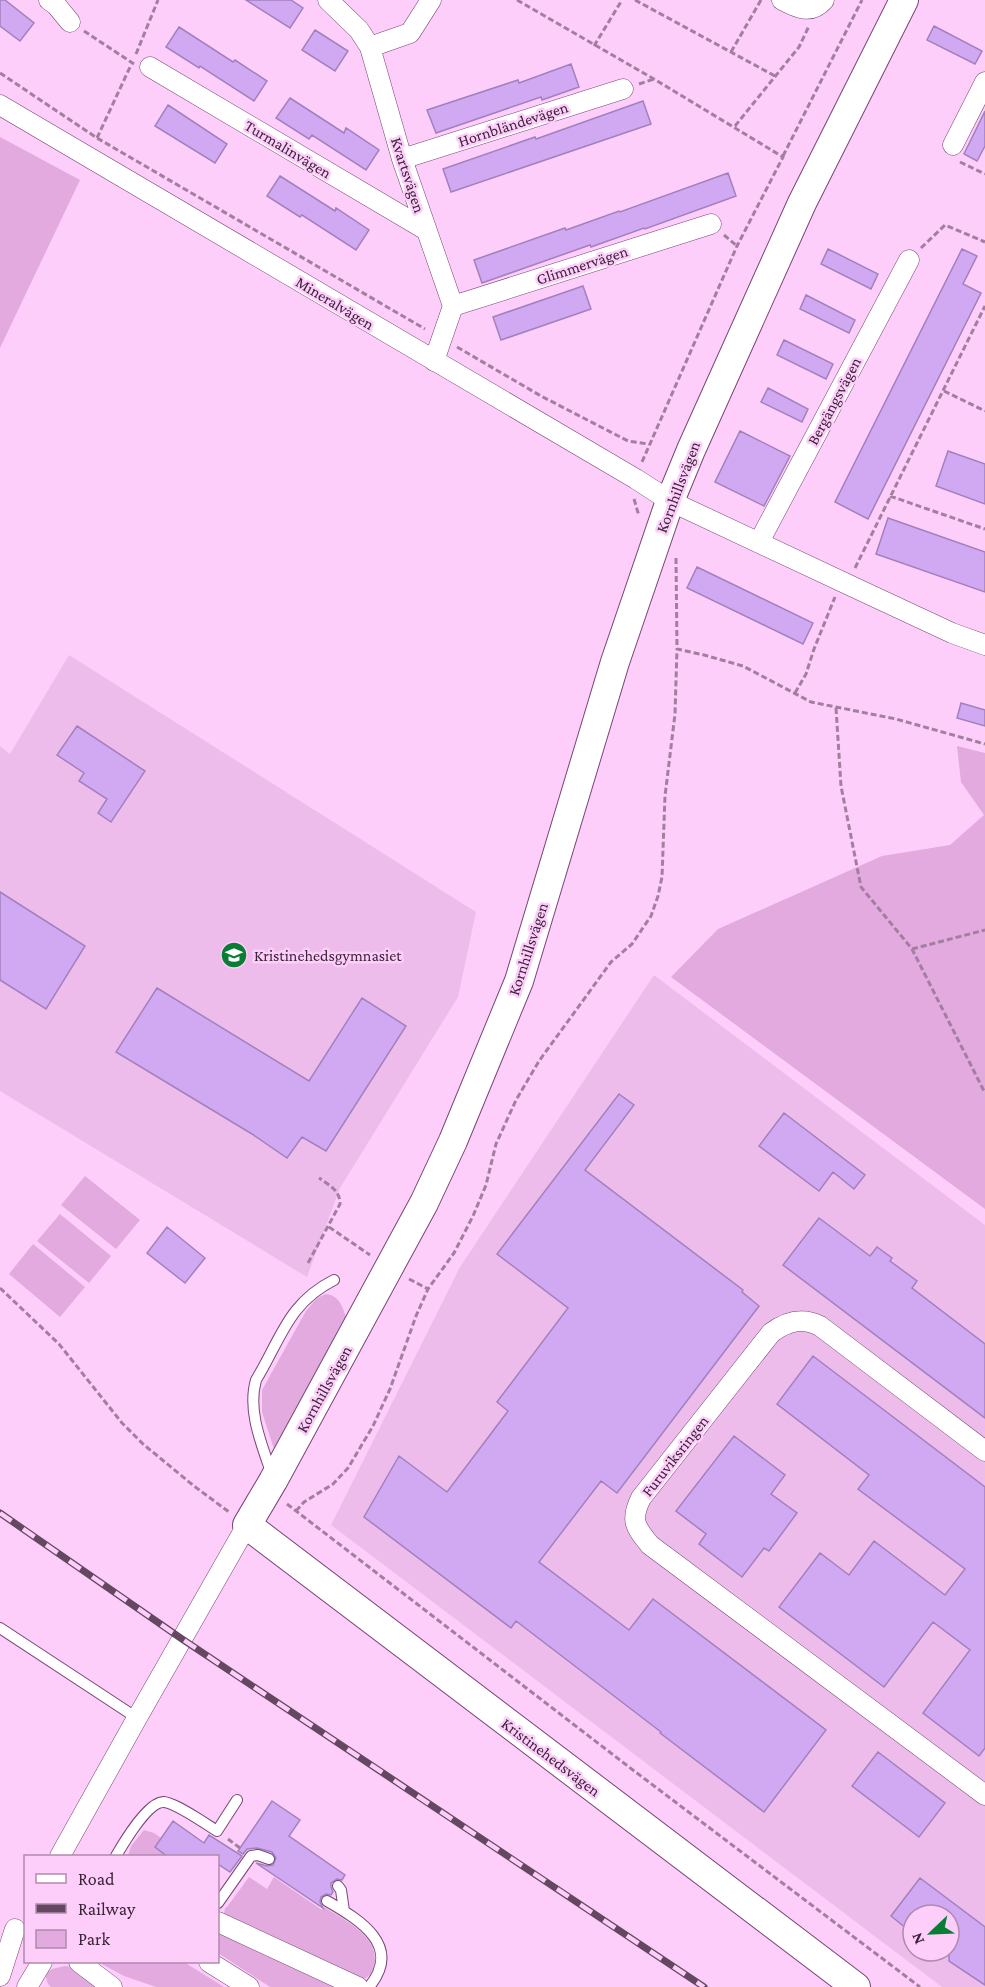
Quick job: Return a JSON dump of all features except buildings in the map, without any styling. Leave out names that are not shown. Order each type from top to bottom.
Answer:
[{"type":"street","points":[[49,0],[70,22]]},
{"type":"street","name":"Kvartsvägen","points":[[328,0],[359,30],[370,47],[402,159],[453,306]]},
{"type":"street","points":[[370,47],[410,33],[431,0]]},
{"type":"street","points":[[782,0],[805,10],[818,5]]},
{"type":"street","name":"Kornhillsvägen","points":[[61,1855],[271,1485],[424,1203],[453,1141],[519,981],[615,662],[670,501],[802,203],[904,0]]},
{"type":"street","name":"Turmalinvägen","points":[[141,65],[426,230]]},
{"type":"street","points":[[952,145],[985,82]]},
{"type":"street","name":"Hornbländevägen","points":[[402,159],[623,89]]},
{"type":"street","name":"Mineralvägen","points":[[0,105],[670,501]]},
{"type":"street","name":"Glimmervägen","points":[[453,306],[711,224]]},
{"type":"street","name":"Bergängsvägen","points":[[759,542],[909,260]]},
{"type":"street","points":[[434,361],[453,306]]},
{"type":"street","points":[[670,501],[952,633],[985,645]]},
{"type":"street","name":"Furuviksringen","points":[[985,1451],[820,1326],[804,1320],[795,1321],[771,1333],[642,1498],[634,1516],[635,1524],[650,1545],[985,1795]]},
{"type":"street","name":"Kristinehedsvägen","points":[[248,1525],[856,1987]]},
{"type":"street","points":[[219,1922],[358,1987]]},
{"type":"street","points":[[0,1976],[14,1928]]},
{"type":"street","points":[[30,1985],[41,1963]]},
{"type":"street","points":[[80,1963],[112,1987]]},
{"type":"street","points":[[211,1963],[249,1987]]},
{"type":"lane","points":[[271,1485],[252,1405],[254,1386],[299,1305],[319,1288],[334,1280]]},
{"type":"lane","points":[[0,1628],[137,1718]]},
{"type":"lane","points":[[117,1855],[127,1838],[154,1805],[164,1802],[217,1831],[237,1800]]},
{"type":"lane","points":[[219,1902],[251,1856],[258,1855],[269,1859]]},
{"type":"lane","points":[[338,1886],[341,1890],[344,1911]]},
{"type":"lane","points":[[327,1901],[363,1924],[374,1935],[380,1949],[382,1965],[378,1977],[369,1987]]},
{"type":"path","points":[[97,138],[141,65],[158,0]]},
{"type":"path","points":[[594,46],[622,0]]},
{"type":"path","points":[[635,0],[775,76]]},
{"type":"path","points":[[731,52],[761,0]]},
{"type":"path","points":[[783,157],[862,0]]},
{"type":"path","points":[[735,127],[799,47],[818,5]]},
{"type":"path","points":[[70,22],[141,65]]},
{"type":"path","points":[[0,73],[97,138],[541,396],[628,441],[648,444]]},
{"type":"path","points":[[952,145],[961,164],[985,174]]},
{"type":"path","points":[[909,260],[945,225],[985,242]]},
{"type":"path","points":[[795,693],[806,674],[837,591],[847,584],[985,306]]},
{"type":"path","points":[[944,391],[985,411]]},
{"type":"path","points":[[890,496],[985,529]]},
{"type":"path","points":[[296,1511],[304,1502],[333,1484],[353,1460],[390,1389],[428,1289],[454,1253],[473,1216],[486,1185],[496,1144],[516,1100],[539,1061],[611,962],[632,944],[651,916],[662,877],[664,806],[675,714],[677,650]]},
{"type":"path","points":[[836,708],[841,786],[861,887],[912,949],[985,1093]]},
{"type":"path","points":[[912,949],[985,930]]},
{"type":"path","points":[[308,1263],[340,1204],[340,1197],[336,1190],[319,1178]]},
{"type":"path","points":[[0,1288],[59,1344],[122,1423],[143,1444],[194,1486],[248,1525]]},
{"type":"path","points":[[271,1485],[296,1511],[920,1987]]},
{"type":"path","points":[[217,1831],[251,1856]]},
{"type":"shaded area","name":"Kristinehedsgymnasiet","points":[[69,655],[476,912],[458,997],[340,1188],[307,1277],[0,1091],[0,746],[10,754]]},
{"type":"shaded area","points":[[654,975],[985,1225],[985,1987],[942,1987],[910,1963],[961,1963],[961,1903],[901,1903],[901,1956],[331,1525],[460,1267]]},
{"type":"green space","points":[[0,137],[80,180],[0,348]]},
{"type":"green space","points":[[957,746],[985,753],[985,1209],[671,977],[718,929],[882,856],[950,845],[984,815],[961,782]]},
{"type":"green space","points":[[85,1176],[140,1220],[116,1249],[61,1205]]},
{"type":"green space","points":[[60,1214],[111,1256],[89,1283],[37,1241]]},
{"type":"green space","points":[[33,1244],[85,1287],[60,1317],[9,1274]]},
{"type":"green space","points":[[326,1294],[337,1299],[346,1317],[274,1449],[262,1412],[262,1390],[306,1311],[317,1298]]},
{"type":"green space","points":[[144,1830],[161,1838],[155,1847],[167,1855],[128,1855],[131,1846]]},
{"type":"green space","points":[[249,1877],[267,1889],[274,1877],[322,1910],[324,1907],[358,1929],[371,1944],[374,1953],[375,1966],[371,1973],[362,1980],[224,1914],[225,1908]]},
{"type":"green space","points":[[219,1929],[344,1987],[270,1987],[219,1954]]},
{"type":"green space","points":[[100,1963],[186,1963],[224,1987],[156,1987],[124,1976]]},
{"type":"green space","points":[[72,1967],[99,1987],[51,1987],[45,1974],[52,1969]]},
{"type":"railway","points":[[0,1513],[182,1639],[704,1987]]},
{"type":"place","name":"Kristinehedsgymnasiet","points":[[234,955]]}]
